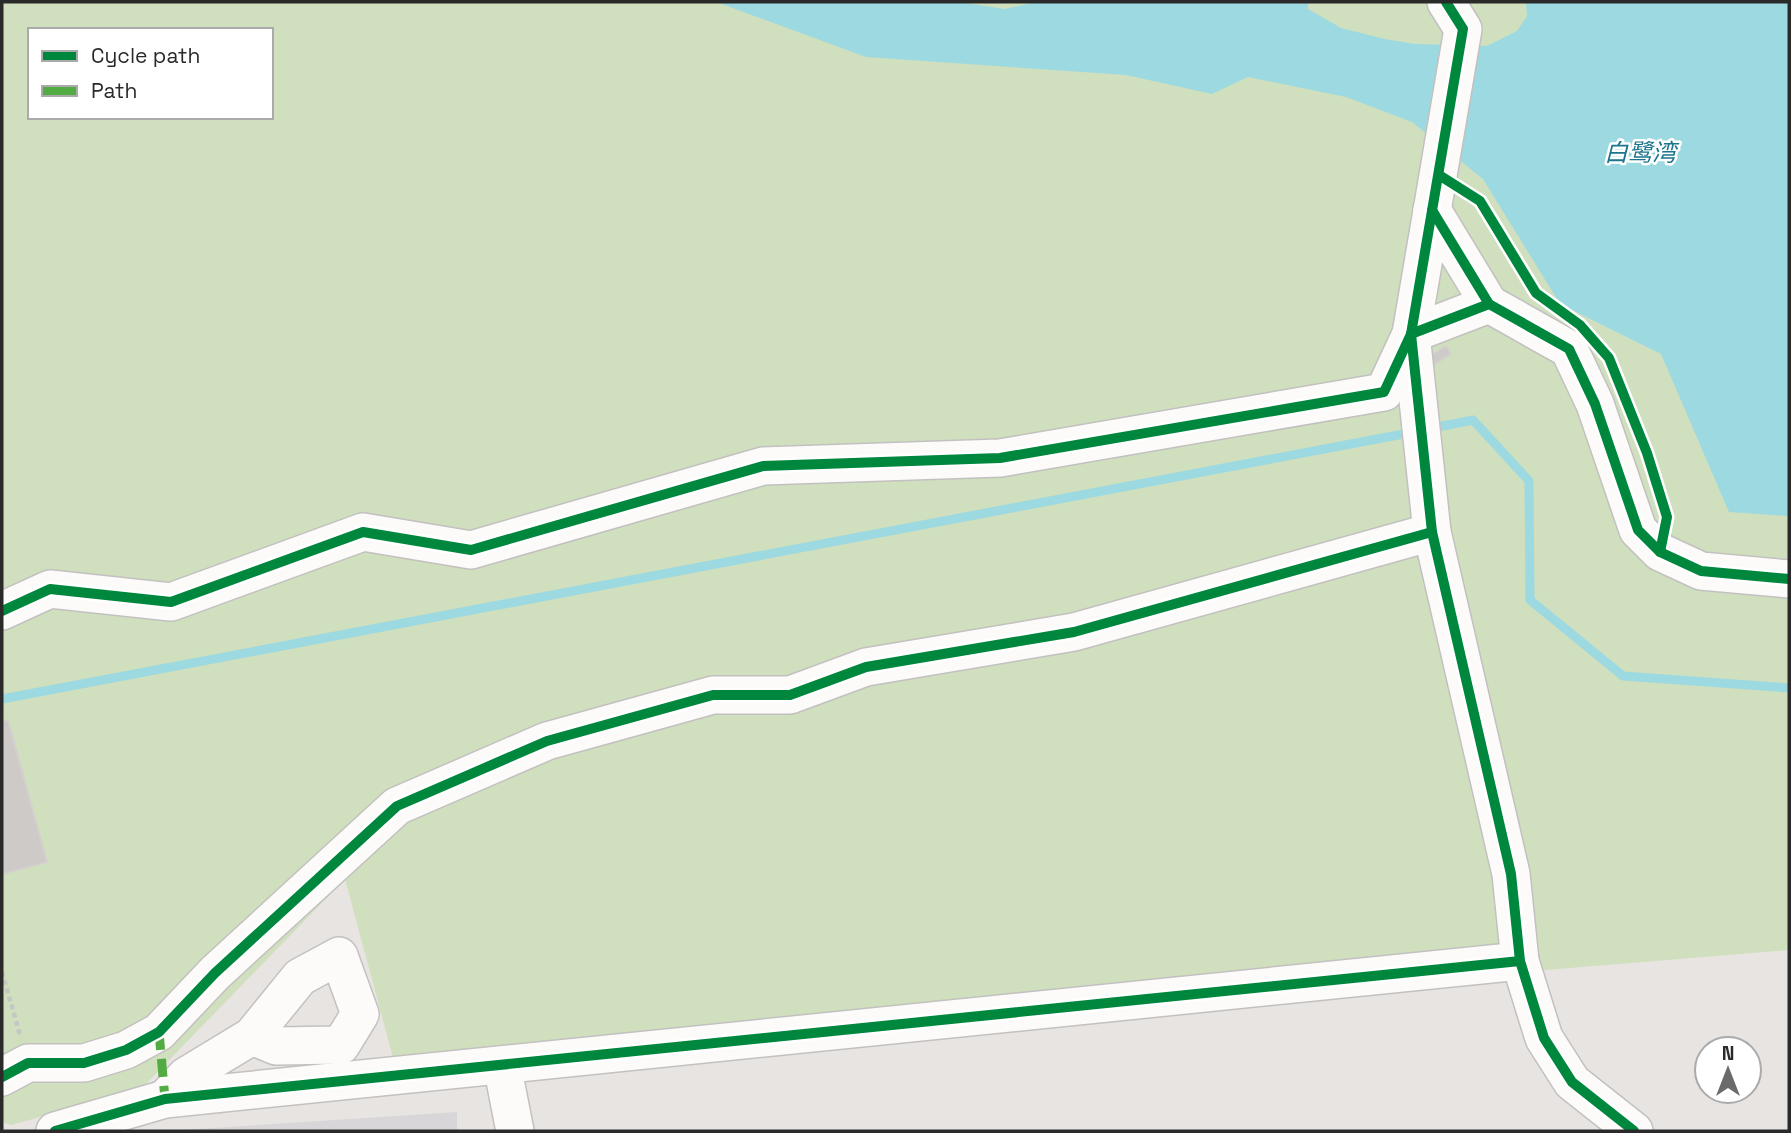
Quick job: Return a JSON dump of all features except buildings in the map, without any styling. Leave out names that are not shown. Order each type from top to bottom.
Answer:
[{"type":"street","points":[[2,611],[50,589],[172,602],[363,532],[471,550],[763,466],[1000,458],[1384,392],[1411,334],[1440,169],[1454,15]]},
{"type":"street","points":[[1432,210],[1489,303],[1569,349],[1595,404],[1638,530],[1660,552],[1701,571],[1789,579]]},
{"type":"street","points":[[1411,334],[1489,303]]},
{"type":"street","points":[[1411,334],[1432,532],[1511,874],[1520,961],[1544,1038],[1572,1082],[1634,1131]]},
{"type":"street","points":[[15,1070],[84,1063],[126,1050],[159,1032],[215,973],[397,806],[547,741],[713,695],[790,695],[866,667],[1074,632],[1432,532]]},
{"type":"street","points":[[55,1131],[165,1100],[1520,961]]},
{"type":"street","points":[[165,1100],[186,1076],[252,1036]]},
{"type":"street","points":[[502,1065],[515,1131]]},
{"type":"path","points":[[2,972],[15,1070]]},
{"type":"shaded area","points":[[457,1112],[457,1131],[167,1131]]},
{"type":"green space","points":[[2,2],[1789,2],[1789,950],[395,1065],[345,879],[141,1089],[11,1125],[2,1122]]},
{"type":"water","name":"白鹭湾","points":[[716,2],[960,2],[1004,9],[1037,2],[1308,2],[1308,9],[1341,28],[1385,39],[1415,44],[1487,46],[1517,31],[1527,16],[1526,2],[1789,2],[1789,516],[1729,512],[1661,354],[1560,304],[1483,179],[1412,122],[1346,97],[1248,77],[1212,94],[1126,75],[866,57]]},
{"type":"waterway","points":[[1428,429],[1473,420],[1529,481],[1530,600],[1623,676],[1789,688]]},
{"type":"waterway","points":[[2,699],[1414,432]]},
{"type":"marked path","points":[[159,1032],[165,1099]]},
{"type":"cycle path","points":[[2,611],[50,589],[171,602],[363,532],[471,550],[763,466],[1000,458],[1384,392],[1411,334],[1463,29],[1446,2]]},
{"type":"cycle path","points":[[1439,175],[1480,201],[1536,293],[1580,325],[1609,358],[1647,453],[1667,517],[1660,552]]},
{"type":"cycle path","points":[[1432,210],[1489,304]]},
{"type":"cycle path","points":[[1411,334],[1489,304],[1569,349],[1595,404],[1638,530],[1660,552],[1701,571],[1789,579]]},
{"type":"cycle path","points":[[1411,334],[1432,532],[1511,874],[1520,961],[1544,1038],[1572,1082],[1634,1131]]},
{"type":"cycle path","points":[[2,1077],[28,1063],[84,1063],[126,1050],[159,1032],[215,973],[397,806],[547,741],[713,695],[790,695],[866,667],[1074,632],[1432,532]]},
{"type":"cycle path","points":[[55,1131],[165,1099],[1520,961]]}]
